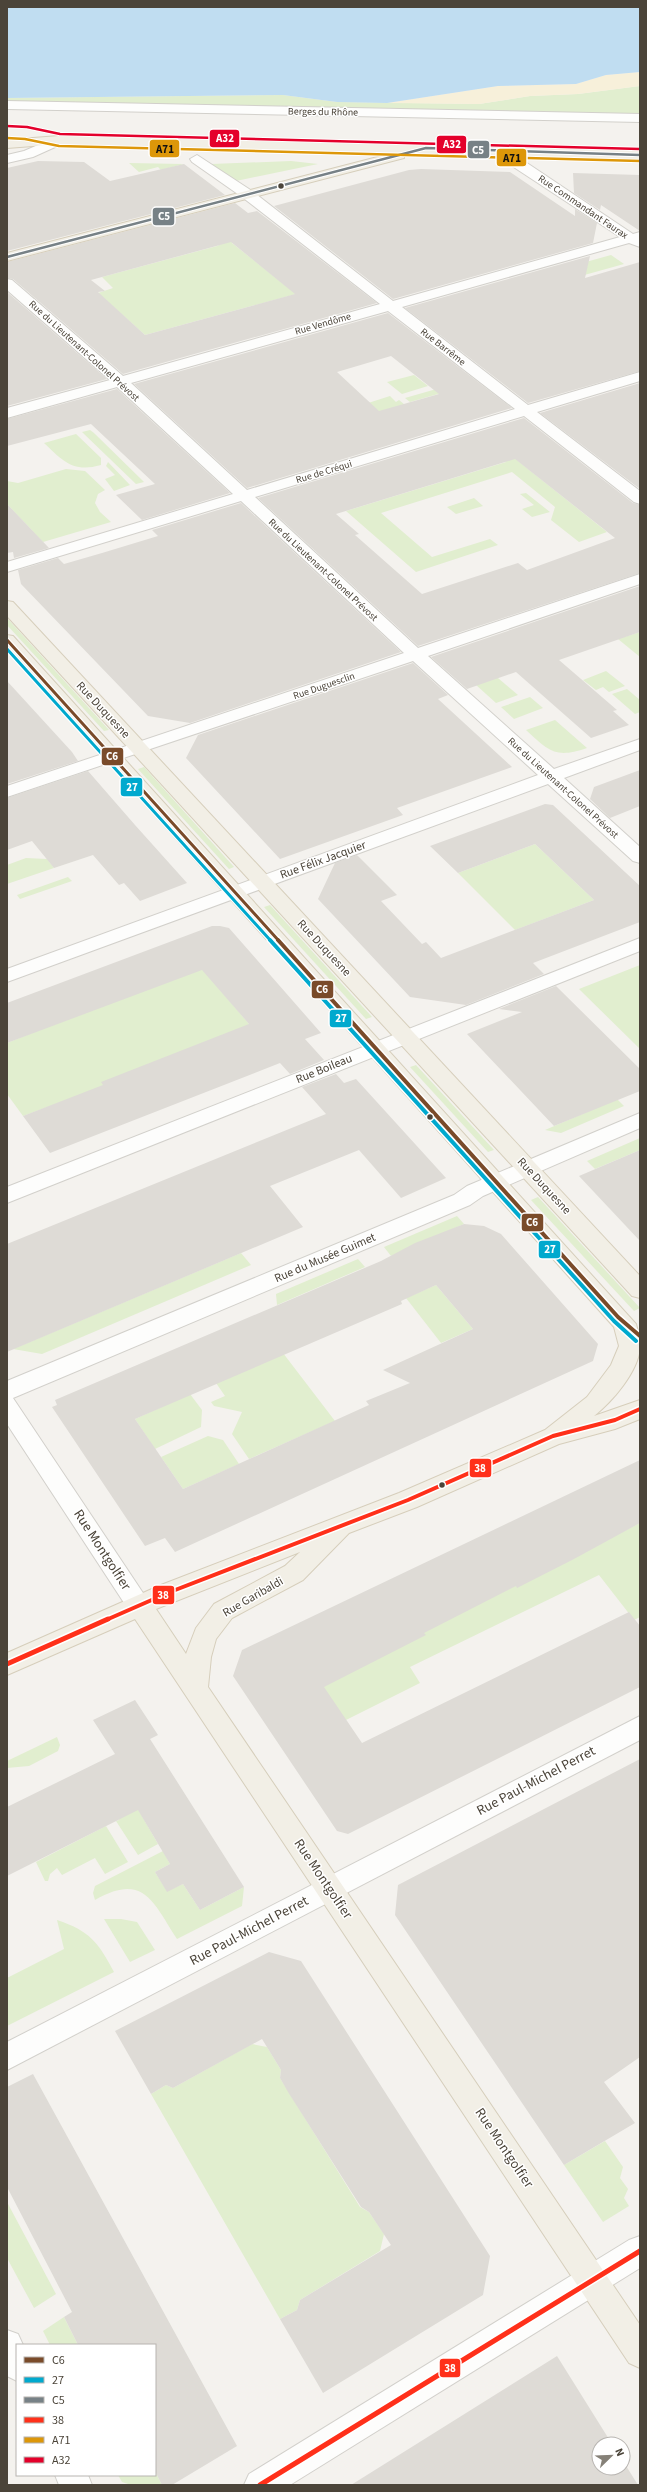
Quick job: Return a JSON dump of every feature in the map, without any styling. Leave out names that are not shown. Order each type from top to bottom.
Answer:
[{"type":"main road","points":[[7,132],[26,133],[60,140]]},
{"type":"main road","points":[[7,144],[60,140],[426,148],[640,155]]},
{"type":"main road","points":[[7,257],[426,148]]},
{"type":"main road","name":"Rue Duquesne","points":[[7,606],[640,1290]]},
{"type":"main road","name":"Rue Duquesne","points":[[7,640],[625,1324]]},
{"type":"main road","name":"Rue Garibaldi","points":[[553,1436],[595,1403],[621,1369],[630,1346],[625,1324]]},
{"type":"main road","name":"Rue Garibaldi","points":[[7,1664],[139,1605],[408,1500],[553,1436],[614,1420],[640,1409]]},
{"type":"main road","name":"Rue Garibaldi","points":[[195,1688],[198,1657],[205,1635],[223,1611],[294,1573],[344,1525]]},
{"type":"main road","name":"Rue Montgolfier","points":[[139,1605],[640,2352]]},
{"type":"street","name":"Berges du Rhône","points":[[7,105],[640,118]]},
{"type":"street","points":[[7,159],[28,154],[60,140]]},
{"type":"street","name":"Rue Commandant Faurax","points":[[514,151],[514,161],[637,240]]},
{"type":"street","name":"Rue Barrême","points":[[197,160],[247,194],[389,306],[640,499]]},
{"type":"street","name":"Rue Vendôme","points":[[7,413],[389,306],[637,240]]},
{"type":"street","name":"Rue du Lieutenant-Colonel Prévost","points":[[7,283],[120,381],[243,496],[640,857]]},
{"type":"street","name":"Rue de Créqui","points":[[7,566],[640,376]]},
{"type":"street","name":"Rue Duguesclin","points":[[7,792],[640,579]]},
{"type":"street","name":"Rue Félix Jacquier","points":[[7,976],[640,744]]},
{"type":"street","name":"Rue Boileau","points":[[7,1195],[640,944]]},
{"type":"street","name":"Rue du Musée Guimet","points":[[7,1391],[258,1287],[462,1200],[475,1191],[640,1120]]},
{"type":"street","name":"Rue Montgolfier","points":[[7,1405],[139,1605]]},
{"type":"street","name":"Rue Paul-Michel Perret","points":[[7,2057],[640,1727]]},
{"type":"street","points":[[260,2485],[640,2250]]},
{"type":"street","points":[[7,2345],[16,2363]]},
{"type":"street","points":[[72,2476],[76,2485]]},
{"type":"green space","points":[[640,86],[640,118],[7,105],[7,98],[283,95],[337,102],[479,104],[530,96],[578,94]]},
{"type":"green space","points":[[291,161],[318,164],[236,181],[211,164]]},
{"type":"green space","points":[[129,163],[184,164],[161,170],[158,167],[139,172]]},
{"type":"green space","points":[[231,239],[232,243],[296,294],[145,335],[98,293],[113,288],[102,277],[217,246]]},
{"type":"green space","points":[[611,255],[624,264],[552,284],[539,275]]},
{"type":"green space","points":[[414,375],[428,386],[402,394],[387,382]]},
{"type":"green space","points":[[440,388],[445,392],[410,402],[405,398]]},
{"type":"green space","points":[[390,396],[396,402],[399,400],[410,409],[387,416],[365,404]]},
{"type":"green space","points":[[90,430],[144,482],[136,484],[82,432]]},
{"type":"green space","points":[[76,434],[101,458],[101,465],[83,467],[69,464],[44,443]]},
{"type":"green space","points":[[508,453],[607,532],[579,542],[551,520],[555,507],[512,472],[381,513],[432,557],[490,539],[498,545],[416,572],[346,511],[506,462]]},
{"type":"green space","points":[[108,462],[130,485],[114,491],[105,479],[115,475],[106,466]]},
{"type":"green space","points":[[66,469],[85,471],[105,490],[98,494],[95,503],[100,512],[111,522],[43,542],[7,504],[7,481],[18,483]]},
{"type":"green space","points":[[526,493],[550,512],[532,517],[522,509],[534,505],[520,494]]},
{"type":"green space","points":[[474,498],[483,506],[456,514],[447,507]]},
{"type":"green space","points":[[7,618],[109,730],[104,731],[7,625]]},
{"type":"green space","points":[[640,632],[640,657],[618,639]]},
{"type":"green space","points":[[455,666],[498,678],[518,695],[496,703]]},
{"type":"green space","points":[[606,671],[625,686],[609,692],[603,687],[596,690],[583,680]]},
{"type":"green space","points":[[627,689],[640,700],[640,712],[635,714],[612,694]]},
{"type":"green space","points":[[530,697],[543,708],[514,719],[501,707]]},
{"type":"green space","points":[[555,720],[587,748],[567,753],[553,751],[547,748],[526,730]]},
{"type":"green space","points":[[144,767],[234,867],[229,869],[138,769]]},
{"type":"green space","points":[[535,844],[594,900],[515,930],[458,873]]},
{"type":"green space","points":[[26,858],[47,859],[54,868],[7,884],[7,865]]},
{"type":"green space","points":[[68,877],[72,881],[20,899],[17,895]]},
{"type":"green space","points":[[270,905],[372,1017],[366,1019],[264,907]]},
{"type":"green space","points":[[640,965],[640,1049],[579,989]]},
{"type":"green space","points":[[200,966],[255,1031],[23,1116],[7,1094],[7,1043]]},
{"type":"green space","points":[[416,1065],[494,1150],[488,1152],[410,1067]]},
{"type":"green space","points":[[617,1099],[624,1106],[561,1133],[545,1130]]},
{"type":"green space","points":[[640,1138],[640,1150],[595,1169],[587,1161]]},
{"type":"green space","points":[[538,1197],[640,1308],[634,1311],[531,1200]]},
{"type":"green space","points":[[457,1216],[464,1224],[391,1256],[384,1247]]},
{"type":"green space","points":[[241,1253],[251,1265],[42,1354],[13,1349]]},
{"type":"green space","points":[[358,1259],[365,1267],[277,1305],[276,1294]]},
{"type":"green space","points":[[436,1285],[473,1329],[441,1343],[406,1298]]},
{"type":"green space","points":[[283,1353],[335,1421],[249,1459],[232,1434],[242,1412],[214,1406],[211,1402],[225,1396],[216,1383]]},
{"type":"green space","points":[[190,1394],[202,1410],[201,1427],[155,1449],[135,1419]]},
{"type":"green space","points":[[208,1436],[223,1440],[239,1464],[183,1489],[161,1457]]},
{"type":"green space","points":[[640,1523],[640,1617],[634,1620],[599,1575],[410,1667],[420,1683],[340,1723],[315,1686]]},
{"type":"green space","points":[[57,1737],[60,1745],[58,1751],[29,1766],[7,1768],[7,1761]]},
{"type":"green space","points":[[135,1804],[158,1844],[138,1855],[116,1821],[119,1820],[116,1813]]},
{"type":"green space","points":[[106,1826],[128,1862],[105,1874],[95,1858],[62,1875],[57,1868],[50,1874],[48,1881],[45,1881],[36,1862]]},
{"type":"green space","points":[[163,1851],[170,1864],[155,1872],[167,1891],[183,1884],[200,1910],[244,1887],[242,1906],[177,1939],[153,1903],[145,1895],[136,1890],[125,1889],[112,1892],[95,1900],[93,1893],[95,1886]]},
{"type":"green space","points":[[104,1919],[121,1919],[137,1922],[155,1950],[130,1962]]},
{"type":"green space","points":[[57,1920],[78,1929],[92,1939],[98,1945],[114,1972],[7,2026],[7,1978],[64,1949]]},
{"type":"green space","points":[[252,2044],[267,2047],[281,2070],[280,2078],[360,2207],[369,2212],[384,2234],[380,2251],[300,2300],[297,2310],[280,2319],[151,2094],[166,2085],[173,2088]]},
{"type":"green space","points":[[605,2141],[623,2167],[620,2178],[628,2189],[624,2198],[629,2206],[603,2222],[564,2165]]},
{"type":"green space","points":[[7,2202],[56,2294],[34,2308],[7,2258]]},
{"type":"green space","points":[[64,2317],[78,2344],[50,2344],[43,2331]]},
{"type":"green space","points":[[156,2473],[162,2485],[131,2485],[122,2482],[119,2476],[156,2476]]},
{"type":"sand","points":[[640,72],[640,86],[578,94],[530,96],[479,104],[387,103],[498,86],[576,84],[606,75]]},
{"type":"water","points":[[7,7],[640,7],[640,72],[606,75],[576,84],[498,86],[387,103],[337,102],[283,95],[7,98]]},
{"type":"building","points":[[38,161],[84,162],[110,181],[184,164],[225,195],[7,251],[7,168]]},
{"type":"building","points":[[421,169],[510,172],[575,216],[575,209],[597,223],[593,243],[393,299],[274,206],[409,170]]},
{"type":"building","points":[[573,173],[640,175],[640,231],[601,205],[600,210],[574,193]]},
{"type":"building","points":[[235,203],[248,213],[257,211],[377,303],[123,374],[13,279],[7,278],[7,262]],"holes":[[[231,242],[295,294],[145,335],[98,292],[105,291],[91,280]]]},
{"type":"building","points":[[590,256],[585,278],[640,262],[640,371],[528,403],[405,308]]},
{"type":"building","points":[[7,292],[107,379],[7,406]]},
{"type":"building","points":[[388,313],[512,408],[247,488],[134,384]],"holes":[[[391,356],[439,394],[379,411],[337,372]]]},
{"type":"building","points":[[640,383],[640,489],[540,413]]},
{"type":"building","points":[[117,389],[230,493],[142,520],[116,495],[155,484],[91,424],[7,446],[7,419]]},
{"type":"building","points":[[524,418],[633,503],[640,505],[640,573],[418,646],[258,498]],"holes":[[[515,459],[615,538],[527,570],[518,563],[422,594],[355,535],[359,534],[336,514]]]},
{"type":"building","points":[[241,503],[401,652],[190,723],[148,716],[21,584],[18,570],[58,558],[64,564],[102,553],[158,536],[152,530]]},
{"type":"building","points":[[7,504],[49,548],[14,558],[13,552],[7,553]]},
{"type":"building","points":[[640,586],[640,632],[559,660],[617,710],[613,711],[629,725],[591,738],[516,672],[467,689],[431,657]]},
{"type":"building","points":[[413,663],[448,695],[438,699],[512,767],[397,808],[403,815],[280,859],[186,758],[198,735]]},
{"type":"building","points":[[7,681],[72,752],[78,761],[7,784]]},
{"type":"building","points":[[640,770],[640,806],[610,818],[590,799],[594,787]]},
{"type":"building","points":[[88,771],[187,883],[140,901],[124,883],[119,885],[93,855],[54,868],[32,841],[7,850],[7,798]]},
{"type":"building","points":[[545,804],[553,805],[640,886],[640,922],[533,963],[544,974],[466,1005],[410,997],[318,899],[335,863],[357,855],[397,895],[381,901],[422,944],[426,942],[441,958],[594,900],[535,844],[458,873],[430,846]]},
{"type":"building","points":[[212,926],[229,928],[321,1033],[305,1039],[324,1060],[290,1074],[280,1063],[50,1153],[23,1116],[103,1085],[101,1082],[249,1024],[202,970],[7,1043],[7,1003]]},
{"type":"building","points":[[556,986],[640,1069],[640,1091],[554,1126],[467,1034],[522,1012],[499,1009]]},
{"type":"building","points":[[336,1074],[344,1083],[356,1079],[446,1178],[401,1198],[359,1150],[270,1186],[303,1227],[7,1352],[7,1244],[326,1114],[302,1087]]},
{"type":"building","points":[[640,1150],[640,1241],[579,1176]]},
{"type":"building","points":[[464,1224],[484,1226],[501,1234],[598,1344],[593,1361],[175,1552],[165,1538],[145,1546],[52,1407],[57,1405],[55,1400],[381,1261],[415,1243]],"holes":[[[436,1285],[473,1329],[383,1370],[410,1383],[366,1401],[369,1405],[183,1489],[135,1419],[402,1304],[401,1301]]]},
{"type":"building","points":[[640,1460],[640,1523],[574,1559],[517,1588],[516,1586],[424,1633],[426,1635],[324,1687],[362,1743],[629,1612],[640,1626],[640,1687],[348,1834],[337,1831],[233,1676],[242,1650]]},
{"type":"building","points":[[135,1700],[158,1735],[150,1739],[244,1887],[200,1910],[183,1884],[167,1892],[155,1872],[170,1864],[138,1810],[7,1876],[7,1807],[115,1754],[93,1720]]},
{"type":"building","points":[[640,1759],[640,2057],[604,2082],[635,2123],[564,2165],[395,1915],[398,1885]]},
{"type":"building","points":[[269,1952],[301,1961],[490,2256],[483,2295],[323,2393],[280,2319],[297,2310],[300,2300],[391,2245],[369,2212],[361,2207],[288,2092],[280,2078],[281,2070],[262,2039],[173,2088],[166,2085],[151,2094],[115,2031]]},
{"type":"building","points":[[33,2074],[237,2446],[172,2485],[162,2485],[156,2473],[156,2344],[78,2344],[64,2317],[72,2312],[7,2187],[7,2087]]},
{"type":"building","points":[[557,2356],[607,2436],[591,2436],[591,2476],[631,2476],[631,2474],[638,2485],[351,2485]]},
{"type":"transit line","name":"A32","points":[[7,126],[27,127],[60,134],[640,149]]},
{"type":"transit line","name":"A71","points":[[7,138],[25,139],[59,146],[640,161]]},
{"type":"transit line","name":"C5","points":[[7,257],[426,148],[640,155]]},
{"type":"transit line","name":"C6","points":[[7,640],[618,1317],[640,1336]]},
{"type":"transit line","name":"27","points":[[7,649],[614,1321],[636,1341]]},
{"type":"transit line","name":"38","points":[[7,1664],[170,1592],[408,1500],[553,1436],[615,1420],[640,1409]]},
{"type":"transit line","name":"38","points":[[260,2485],[640,2251]]}]
